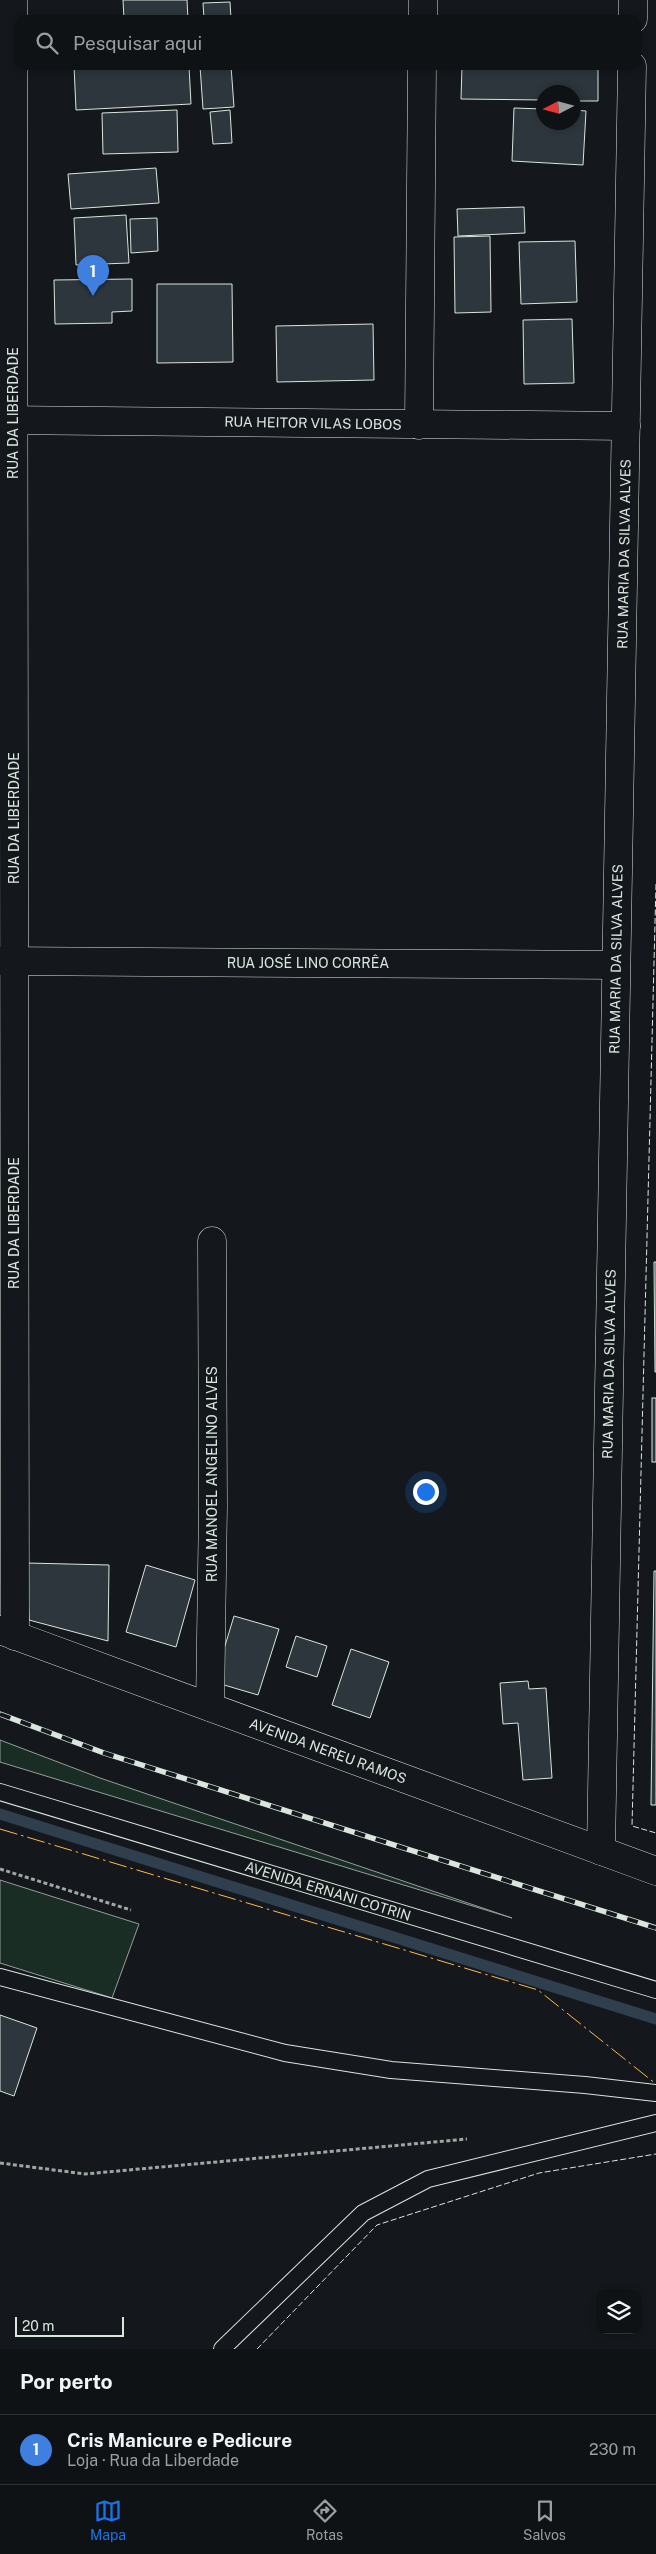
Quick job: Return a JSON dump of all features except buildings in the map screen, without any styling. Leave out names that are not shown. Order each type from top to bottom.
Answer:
[{"type":"street","name":"RUA DA LIBERDADE","points":[[7,1633],[7,420],[13,0]]},
{"type":"street","points":[[422,15],[423,0]]},
{"type":"street","points":[[633,0],[633,15]]},
{"type":"street","points":[[419,425],[422,70]]},
{"type":"street","name":"RUA MARIA DA SILVA ALVES","points":[[601,1851],[632,70]]},
{"type":"street","name":"RUA HEITOR VILAS LOBOS","points":[[7,420],[626,426]]},
{"type":"street","name":"RUA JOSÉ LINO CORRÊA","points":[[7,961],[616,965]]},
{"type":"street","name":"RUA MANOEL ANGELINO ALVES","points":[[210,1707],[213,1505],[212,1241]]},
{"type":"street","name":"AVENIDA NEREU RAMOS","points":[[7,1633],[656,1870]]},
{"type":"lane","name":"AVENIDA ERNANI COTRIN","points":[[0,1792],[656,1990]]},
{"type":"lane","points":[[0,1977],[285,2053],[391,2070],[585,2085],[656,2093]]},
{"type":"lane","points":[[222,2349],[363,2213],[428,2178],[656,2123]]},
{"type":"path","points":[[0,1869],[131,1910]]},
{"type":"path","points":[[0,2163],[85,2174],[469,2139]]},
{"type":"green space","points":[[0,1740],[100,1778],[512,1918],[0,1762]]},
{"type":"green space","points":[[0,1880],[139,1924],[112,1998],[0,1963]]},
{"type":"waterway","points":[[0,1814],[656,2019]]},
{"type":"railway","points":[[0,1714],[104,1753],[656,1928]]},
{"type":"fence","points":[[656,884],[632,1826],[656,1833]]},
{"type":"fence","points":[[257,2349],[377,2225],[539,2173],[656,2154]]},
{"type":"power","points":[[0,1829],[538,1990],[656,2084]]},
{"type":"place","name":"Cris Manicure e Pedicure","points":[[93,296]]}]
